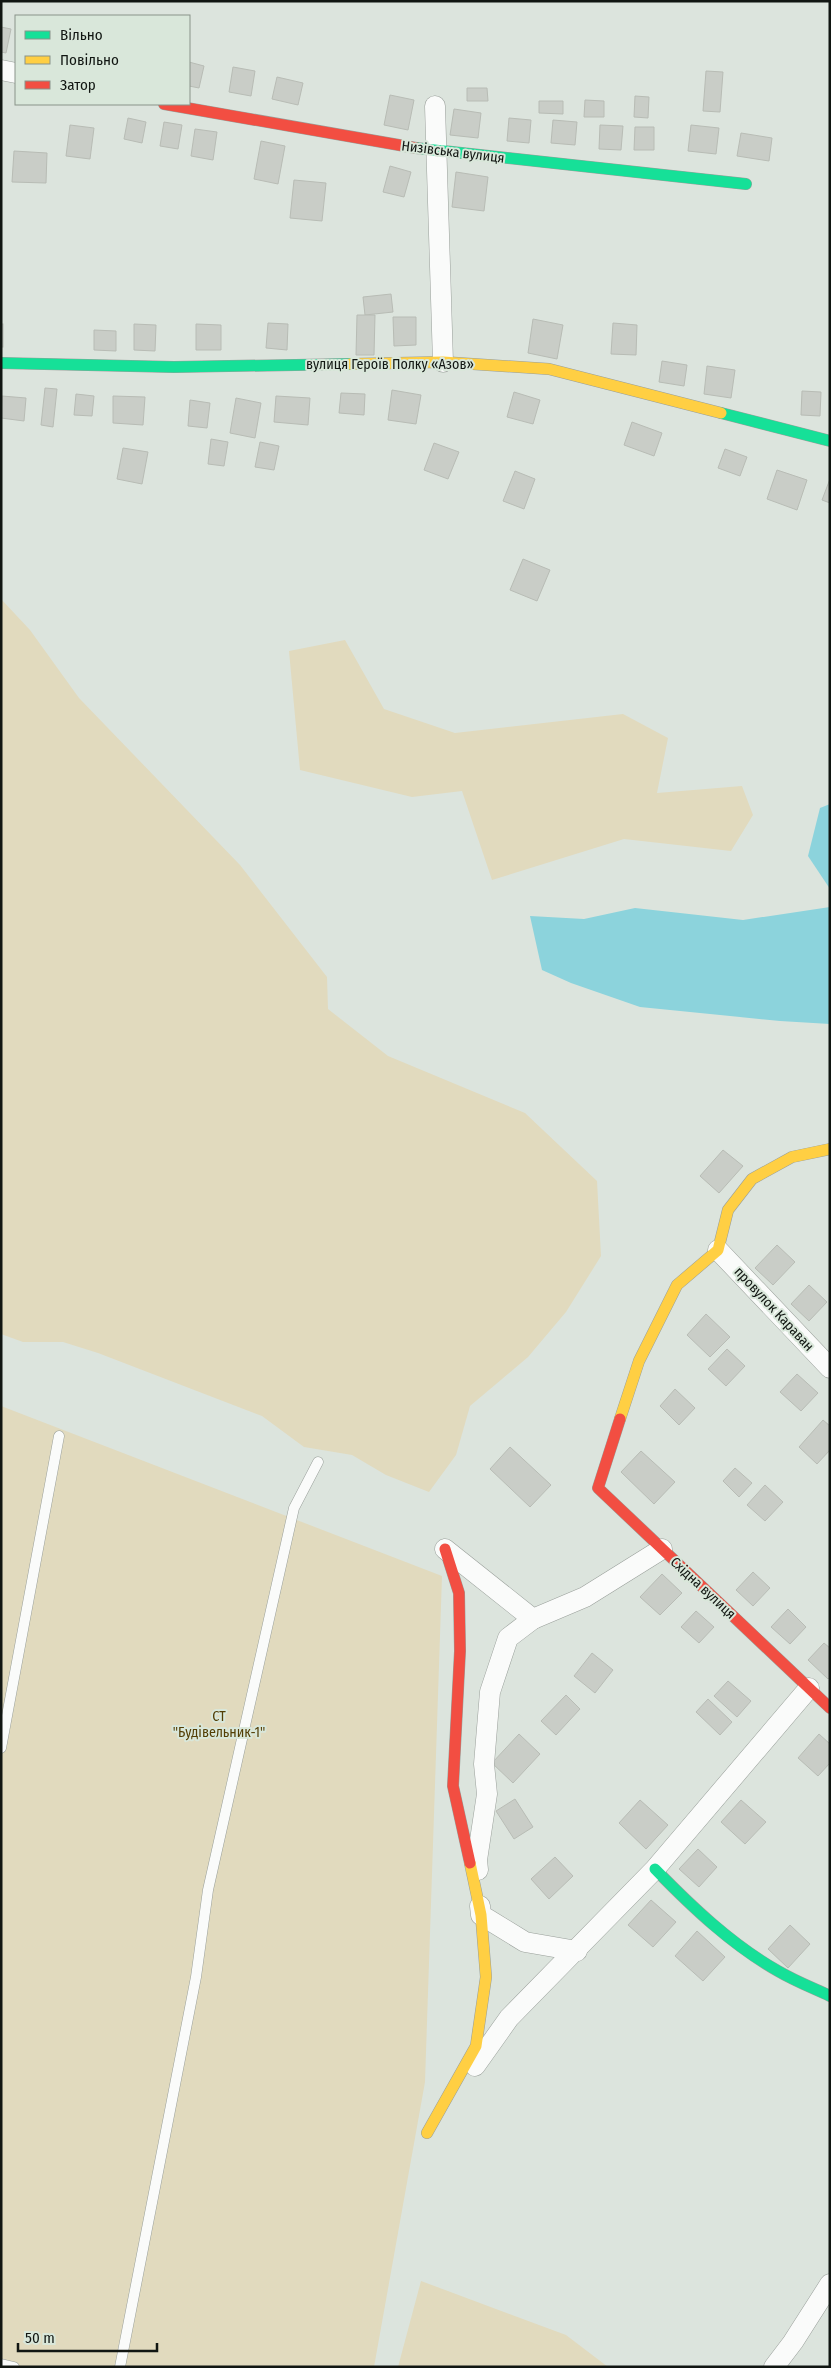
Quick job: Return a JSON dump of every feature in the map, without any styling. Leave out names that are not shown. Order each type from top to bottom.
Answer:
[{"type":"street","points":[[1,70],[15,73]]},
{"type":"street","name":"Низівська вулиця","points":[[170,105],[434,151],[746,184]]},
{"type":"street","points":[[435,106],[434,151],[442,362]]},
{"type":"street","name":"вулиця Героїв Полку «Азов»","points":[[1,363],[174,367],[442,362],[549,369],[830,441]]},
{"type":"street","points":[[718,1250],[728,1210],[752,1179],[792,1157],[830,1149]]},
{"type":"street","name":"провулок Караван","points":[[718,1250],[830,1368]]},
{"type":"street","name":"Східна вулиця","points":[[718,1250],[677,1285],[639,1361],[598,1488],[830,1708]]},
{"type":"street","points":[[445,1549],[533,1619]]},
{"type":"street","points":[[445,1549],[459,1593],[460,1651],[453,1786],[481,1915],[525,1942],[577,1951]]},
{"type":"street","points":[[427,2133],[476,2046],[486,1977],[477,1860],[487,1794],[484,1764],[490,1692],[508,1638],[533,1619],[584,1597],[662,1549]]},
{"type":"street","points":[[427,2133],[509,2018],[577,1951],[655,1869],[809,1688]]},
{"type":"street","points":[[655,1869],[684,1898],[746,1950],[779,1972],[830,1996]]},
{"type":"street","points":[[774,2367],[793,2342],[830,2284]]},
{"type":"lane","points":[[1,1748],[59,1436]]},
{"type":"lane","points":[[120,2367],[196,1977],[210,1880],[294,1508],[318,1462]]},
{"type":"lane","points":[[1,2364],[14,2367]]},
{"type":"green space","points":[[1,599],[30,630],[79,698],[240,865],[327,977],[328,1009],[388,1056],[525,1113],[597,1181],[601,1256],[566,1312],[528,1357],[470,1406],[456,1455],[429,1492],[386,1475],[352,1455],[304,1447],[262,1416],[98,1353],[63,1342],[23,1342],[1,1334]]},
{"type":"green space","points":[[345,640],[384,709],[455,733],[623,714],[668,738],[657,793],[742,786],[753,815],[731,851],[624,839],[492,880],[462,791],[412,797],[300,770],[289,651]]},
{"type":"green space","name":"СТ \"Будівельник-1\"","points":[[1,1406],[442,1576],[425,2082],[374,2367],[1,2367]]},
{"type":"green space","points":[[421,2281],[566,2335],[608,2367],[398,2367]]},
{"type":"water","points":[[830,804],[830,889],[808,856],[820,808]]},
{"type":"water","points":[[830,907],[830,1024],[640,1007],[571,983],[542,970],[530,916],[584,919],[635,908],[743,920]]},
{"type":"building","points":[[1,27],[11,29],[6,53],[1,52]]},
{"type":"building","points":[[190,62],[204,66],[199,88],[190,86]]},
{"type":"building","points":[[233,67],[255,71],[251,96],[229,92]]},
{"type":"building","points":[[706,71],[723,72],[720,112],[703,111]]},
{"type":"building","points":[[277,77],[303,83],[298,105],[272,99]]},
{"type":"building","points":[[467,88],[487,88],[488,101],[467,101]]},
{"type":"building","points":[[390,95],[414,100],[408,130],[384,125]]},
{"type":"building","points":[[635,96],[649,97],[648,118],[634,117]]},
{"type":"building","points":[[585,100],[604,101],[604,117],[584,117]]},
{"type":"building","points":[[539,101],[563,101],[563,114],[539,113]]},
{"type":"building","points":[[454,109],[481,113],[478,138],[450,135]]},
{"type":"building","points":[[128,118],[146,122],[142,143],[124,139]]},
{"type":"building","points":[[509,118],[531,120],[529,143],[507,141]]},
{"type":"building","points":[[553,120],[577,122],[575,145],[551,143]]},
{"type":"building","points":[[164,122],[182,125],[178,149],[160,146]]},
{"type":"building","points":[[70,125],[94,128],[90,159],[66,156]]},
{"type":"building","points":[[600,125],[623,126],[621,150],[599,149]]},
{"type":"building","points":[[691,125],[719,128],[716,154],[688,151]]},
{"type":"building","points":[[635,127],[654,127],[654,150],[634,150]]},
{"type":"building","points":[[195,129],[217,132],[213,160],[191,156]]},
{"type":"building","points":[[741,133],[772,138],[769,161],[737,156]]},
{"type":"building","points":[[261,141],[285,146],[278,184],[254,179]]},
{"type":"building","points":[[14,151],[47,153],[46,183],[12,182]]},
{"type":"building","points":[[390,166],[411,172],[404,197],[383,192]]},
{"type":"building","points":[[456,172],[488,177],[484,211],[452,207]]},
{"type":"building","points":[[294,180],[326,183],[322,221],[290,218]]},
{"type":"building","points":[[391,294],[393,312],[365,315],[363,297]]},
{"type":"building","points":[[357,315],[375,315],[374,355],[356,355]]},
{"type":"building","points":[[393,317],[416,317],[416,345],[394,346]]},
{"type":"building","points":[[533,319],[563,325],[557,359],[528,353]]},
{"type":"building","points":[[268,323],[288,324],[287,350],[266,348]]},
{"type":"building","points":[[613,323],[637,325],[636,355],[611,354]]},
{"type":"building","points":[[1,324],[3,324],[3,347],[1,347]]},
{"type":"building","points":[[134,324],[156,325],[155,351],[134,350]]},
{"type":"building","points":[[196,324],[221,325],[221,350],[196,350]]},
{"type":"building","points":[[94,330],[116,331],[116,351],[94,350]]},
{"type":"building","points":[[662,361],[687,365],[684,386],[659,382]]},
{"type":"building","points":[[707,366],[735,370],[731,398],[704,394]]},
{"type":"building","points":[[45,388],[57,389],[53,427],[41,425]]},
{"type":"building","points":[[392,390],[421,395],[416,424],[388,420]]},
{"type":"building","points":[[802,391],[821,392],[820,416],[801,415]]},
{"type":"building","points":[[514,392],[540,400],[533,424],[507,417]]},
{"type":"building","points":[[341,393],[365,394],[364,415],[339,413]]},
{"type":"building","points":[[76,394],[94,396],[92,416],[74,415]]},
{"type":"building","points":[[2,396],[26,398],[24,421],[1,418]]},
{"type":"building","points":[[113,396],[145,397],[143,425],[113,423]]},
{"type":"building","points":[[276,396],[310,398],[308,425],[274,422]]},
{"type":"building","points":[[236,398],[261,403],[255,438],[230,433]]},
{"type":"building","points":[[190,400],[210,403],[207,428],[188,426]]},
{"type":"building","points":[[632,422],[662,433],[654,456],[624,445]]},
{"type":"building","points":[[211,439],[228,442],[224,466],[208,464]]},
{"type":"building","points":[[260,442],[279,446],[274,470],[255,467]]},
{"type":"building","points":[[434,443],[459,452],[448,479],[424,470]]},
{"type":"building","points":[[123,448],[148,452],[142,484],[117,479]]},
{"type":"building","points":[[725,449],[747,457],[740,476],[718,468]]},
{"type":"building","points":[[777,470],[807,480],[797,510],[767,499]]},
{"type":"building","points":[[515,471],[535,479],[524,509],[503,501]]},
{"type":"building","points":[[830,479],[830,503],[822,500]]},
{"type":"building","points":[[523,559],[550,570],[537,601],[510,590]]},
{"type":"building","points":[[723,1150],[743,1166],[719,1193],[700,1176]]},
{"type":"building","points":[[777,1245],[795,1262],[773,1285],[755,1268]]},
{"type":"building","points":[[809,1285],[827,1302],[809,1321],[791,1304]]},
{"type":"building","points":[[706,1314],[730,1337],[710,1357],[687,1335]]},
{"type":"building","points":[[727,1349],[745,1366],[726,1386],[708,1369]]},
{"type":"building","points":[[797,1374],[818,1393],[801,1411],[780,1392]]},
{"type":"building","points":[[675,1389],[695,1408],[679,1425],[660,1406]]},
{"type":"building","points":[[823,1420],[830,1426],[830,1450],[817,1464],[799,1447]]},
{"type":"building","points":[[510,1447],[551,1485],[530,1507],[490,1469]]},
{"type":"building","points":[[641,1451],[675,1482],[654,1504],[621,1472]]},
{"type":"building","points":[[735,1468],[752,1483],[739,1497],[723,1481]]},
{"type":"building","points":[[765,1485],[783,1502],[765,1521],[747,1505]]},
{"type":"building","points":[[753,1572],[770,1588],[753,1606],[736,1590]]},
{"type":"building","points":[[662,1574],[682,1593],[660,1615],[640,1597]]},
{"type":"building","points":[[788,1609],[806,1627],[790,1644],[771,1627]]},
{"type":"building","points":[[696,1611],[714,1627],[699,1643],[681,1627]]},
{"type":"building","points":[[824,1643],[830,1648],[830,1677],[828,1679],[808,1660]]},
{"type":"building","points":[[592,1653],[613,1670],[595,1693],[574,1676]]},
{"type":"building","points":[[728,1681],[751,1701],[737,1717],[714,1696]]},
{"type":"building","points":[[566,1695],[580,1709],[556,1735],[541,1721]]},
{"type":"building","points":[[708,1699],[732,1722],[720,1735],[696,1712]]},
{"type":"building","points":[[519,1734],[540,1754],[513,1783],[492,1763]]},
{"type":"building","points":[[819,1734],[830,1744],[830,1763],[818,1776],[798,1758]]},
{"type":"building","points":[[515,1799],[533,1827],[514,1839],[496,1811]]},
{"type":"building","points":[[640,1800],[668,1825],[646,1849],[619,1823]]},
{"type":"building","points":[[741,1800],[766,1822],[745,1844],[721,1822]]},
{"type":"building","points":[[698,1849],[717,1867],[699,1887],[679,1869]]},
{"type":"building","points":[[555,1857],[573,1876],[549,1899],[531,1879]]},
{"type":"building","points":[[651,1900],[676,1922],[653,1947],[628,1925]]},
{"type":"building","points":[[790,1925],[810,1944],[788,1968],[768,1949]]},
{"type":"building","points":[[697,1931],[725,1957],[703,1981],[675,1956]]},
{"type":"traffic: fast","points":[[416,148],[746,184]]},
{"type":"traffic: fast","points":[[1,363],[174,367],[350,364]]},
{"type":"traffic: fast","points":[[721,413],[830,441]]},
{"type":"traffic: fast","points":[[655,1869],[698,1911],[761,1961],[784,1975],[830,1996]]},
{"type":"traffic: slow","points":[[350,364],[443,362],[549,369],[721,413]]},
{"type":"traffic: slow","points":[[620,1419],[639,1361],[677,1285],[718,1250],[728,1210],[752,1179],[792,1157],[830,1149]]},
{"type":"traffic: slow","points":[[427,2133],[476,2046],[486,1977],[481,1915],[470,1863]]},
{"type":"traffic: jam","points":[[170,105],[416,148]]},
{"type":"traffic: jam","points":[[620,1419],[598,1488],[830,1708]]},
{"type":"traffic: jam","points":[[445,1549],[459,1593],[460,1651],[453,1786],[470,1863]]}]
